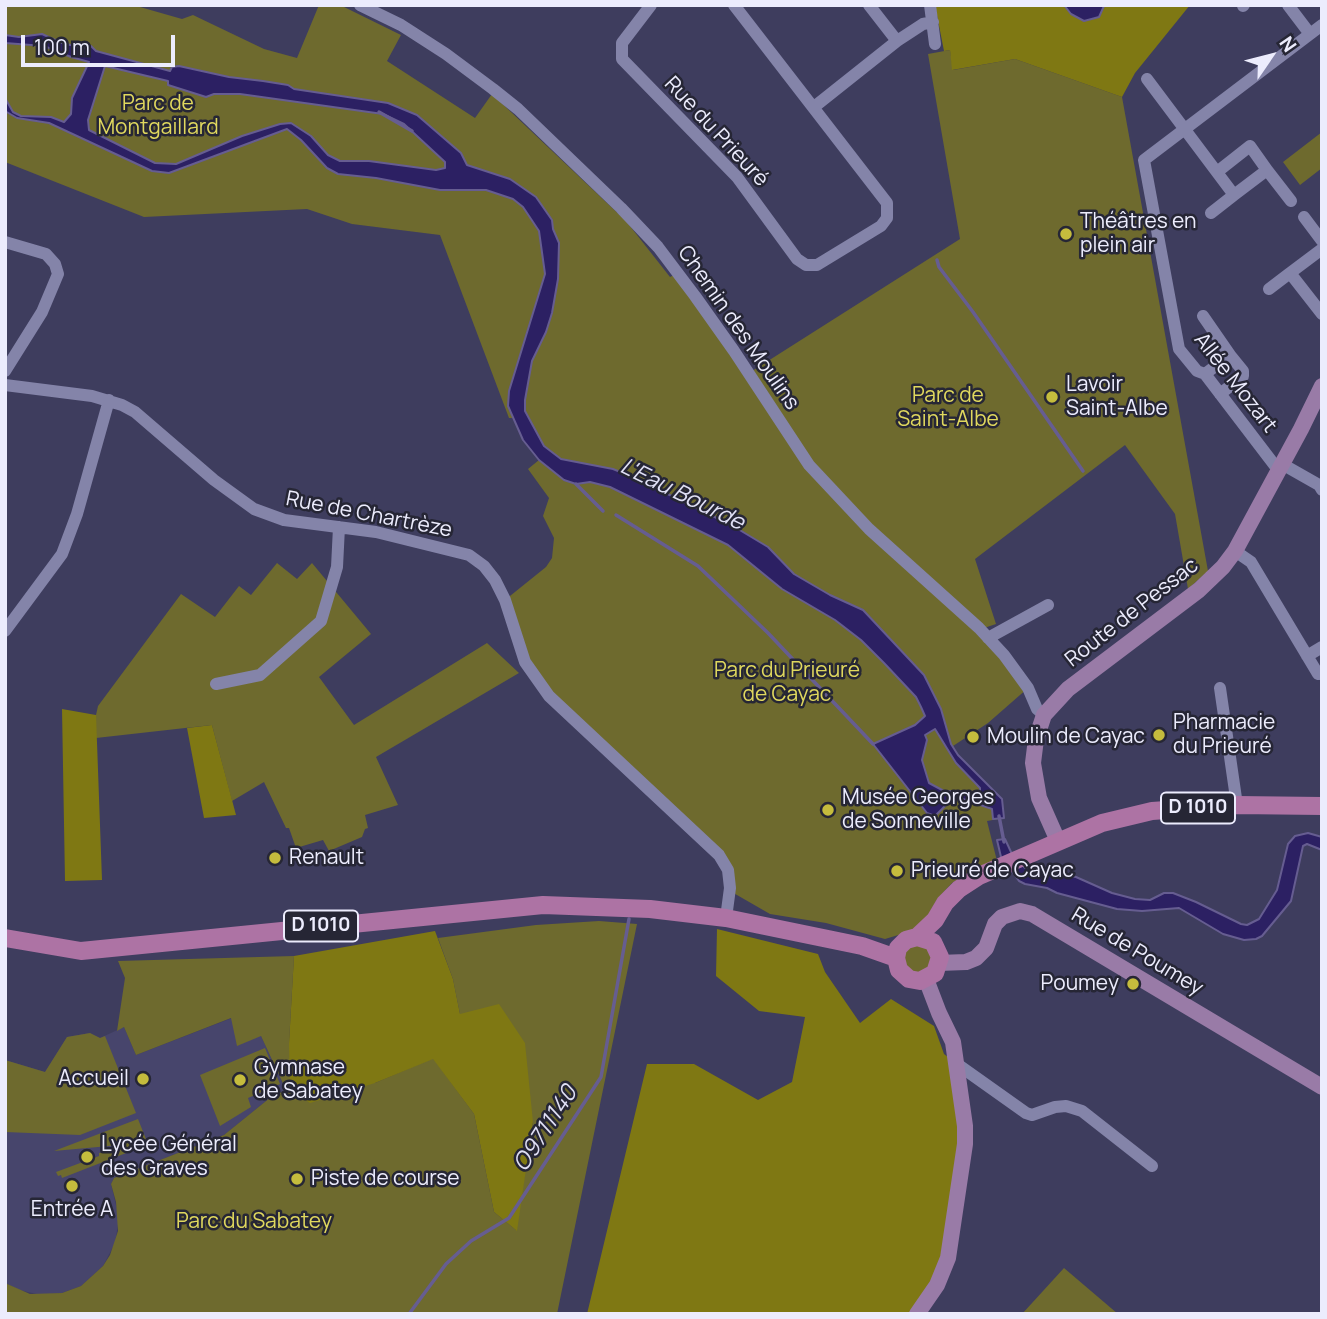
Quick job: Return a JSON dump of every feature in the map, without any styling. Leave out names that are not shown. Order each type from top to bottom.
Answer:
[{"type":"main road","name":"D 1010","points":[[5,938],[66,950],[98,949],[592,900],[812,925],[887,943],[912,945],[959,889],[1000,867],[1102,823],[1137,814],[1237,805],[1322,806]]},
{"type":"main road","name":"D 1010","points":[[5,926],[98,949]]},
{"type":"main road","points":[[912,945],[939,952],[939,963],[935,973],[926,979],[914,981],[899,970],[912,945]]},
{"type":"street","name":"Chemin des Moulins","points":[[360,5],[388,11],[519,109],[621,208],[658,247],[695,296],[817,474],[869,529],[988,638],[1004,655],[1028,688],[1037,709],[1044,715]]},
{"type":"street","name":"Rue du Prieuré","points":[[651,5],[622,43],[622,59],[737,177],[797,259],[812,265],[821,263],[881,226],[888,213],[884,198],[734,5]]},
{"type":"street","points":[[869,5],[897,41]]},
{"type":"street","points":[[930,5],[934,44]]},
{"type":"street","points":[[1288,5],[1310,34]]},
{"type":"street","points":[[814,107],[897,41],[923,24],[933,22]]},
{"type":"street","name":"Allée Mozart","points":[[1280,468],[1205,374],[1197,371],[1179,348],[1144,160],[1322,25]]},
{"type":"street","points":[[1147,79],[1234,195]]},
{"type":"street","points":[[1217,172],[1250,146],[1291,201]]},
{"type":"street","points":[[1211,213],[1267,170]]},
{"type":"street","points":[[1304,217],[1322,241]]},
{"type":"street","points":[[5,242],[46,254],[55,264],[58,274],[42,312],[5,371]]},
{"type":"street","points":[[1269,289],[1322,249]]},
{"type":"street","points":[[1290,273],[1319,305]]},
{"type":"street","points":[[1203,316],[1243,371],[1242,376],[1220,394]]},
{"type":"street","points":[[1205,374],[1230,355]]},
{"type":"street","name":"Rue de Chartrèze","points":[[5,385],[109,400],[135,412],[214,480],[254,509],[284,520],[376,532],[469,555],[484,566],[495,580],[505,600],[525,662],[549,696],[719,855],[728,870],[730,891],[727,914]]},
{"type":"street","name":"Route de Pessac","points":[[1058,841],[1040,798],[1033,763],[1036,738],[1044,715],[1069,689],[1199,590],[1223,567],[1235,551],[1322,386]]},
{"type":"street","points":[[5,631],[62,554],[77,514],[109,400]]},
{"type":"street","points":[[1280,468],[1319,485],[1322,489]]},
{"type":"street","points":[[216,684],[260,674],[321,621],[337,567],[339,527]]},
{"type":"street","points":[[1235,551],[1251,562],[1318,674]]},
{"type":"street","points":[[988,638],[1048,605]]},
{"type":"street","points":[[1307,656],[1322,647]]},
{"type":"street","points":[[1220,688],[1237,805]]},
{"type":"street","name":"Rue de Poumey","points":[[939,963],[966,962],[976,958],[986,948],[995,924],[1002,917],[1020,911],[1032,914],[1320,1083]]},
{"type":"street","points":[[917,1314],[937,1285],[948,1258],[965,1144],[957,1064],[950,1034],[926,979]]},
{"type":"street","points":[[957,1064],[1026,1113],[1032,1115],[1066,1106],[1082,1111],[1152,1166]]},
{"type":"shaded area","points":[[935,5],[1064,5],[1071,14],[1098,17],[1104,5],[1190,5],[1135,73],[1122,97],[1015,59],[952,70],[950,50],[944,51]]},
{"type":"shaded area","points":[[1064,5],[1104,6],[1099,17],[1084,21],[1071,14]]},
{"type":"shaded area","points":[[42,34],[62,43],[87,49],[91,46],[96,51],[170,71],[172,67],[179,66],[229,77],[288,85],[294,89],[388,103],[417,115],[461,153],[467,165],[510,179],[536,197],[552,220],[559,243],[558,279],[552,313],[532,361],[525,400],[525,411],[544,446],[561,459],[613,469],[635,478],[733,526],[768,547],[794,574],[863,610],[924,675],[941,709],[951,744],[958,755],[1002,799],[1004,818],[993,819],[992,809],[963,799],[951,800],[935,816],[927,813],[873,744],[915,725],[925,716],[916,697],[861,640],[835,620],[782,589],[728,545],[610,487],[590,482],[576,484],[564,480],[539,460],[523,440],[508,406],[509,391],[545,274],[539,231],[523,207],[513,199],[486,190],[440,190],[338,174],[327,168],[287,129],[169,173],[152,171],[49,123],[17,118],[5,111],[5,98],[13,112],[21,116],[51,117],[64,122],[71,114],[72,98],[89,62],[44,46],[5,43],[5,35],[19,37]],"holes":[[[105,66],[168,81],[168,85],[206,97],[214,94],[240,94],[383,114],[404,124],[445,162],[445,168],[436,170],[369,161],[340,161],[328,155],[311,136],[291,123],[242,136],[176,164],[155,163],[89,130],[88,120]],[[935,729],[956,763],[980,788],[980,792],[944,791],[929,783],[922,760],[927,740],[925,735]]]},
{"type":"shaded area","points":[[62,709],[96,715],[102,880],[65,881]]},
{"type":"shaded area","points":[[212,725],[236,815],[204,818],[187,728]]},
{"type":"shaded area","points":[[1308,833],[1322,837],[1322,850],[1307,844],[1303,846],[1291,901],[1262,936],[1244,940],[1223,934],[1179,908],[1142,911],[1117,909],[1025,884],[1019,881],[1001,857],[997,840],[1005,839],[1011,852],[1025,868],[1042,866],[1046,872],[1076,877],[1112,893],[1135,899],[1150,900],[1164,893],[1173,893],[1247,925],[1259,919],[1277,890],[1288,844],[1295,836]]},
{"type":"shaded area","points":[[717,929],[818,954],[825,972],[860,1023],[891,999],[934,1026],[944,1054],[957,1064],[965,1126],[948,1258],[917,1314],[587,1314],[647,1064],[694,1064],[758,1100],[792,1082],[805,1017],[759,1011],[716,976]]},
{"type":"shaded area","points":[[435,931],[453,979],[460,1014],[499,1004],[525,1043],[533,1122],[517,1231],[494,1212],[474,1114],[433,1059],[375,1083],[310,1103],[290,1089],[289,1043],[294,956]]},
{"type":"shaded area","name":"Lycée Général des Graves","points":[[232,1018],[261,1036],[286,1090],[271,1097],[224,1135],[114,1178],[111,1184],[119,1218],[115,1243],[103,1266],[81,1286],[62,1293],[41,1295],[19,1290],[5,1283],[5,1060],[45,1072],[67,1037],[90,1033],[100,1038],[124,1027],[136,1055]]},
{"type":"green space","points":[[5,5],[133,5],[182,19],[193,15],[264,49],[297,58],[319,5],[340,5],[401,35],[387,61],[475,118],[492,94],[626,221],[670,277],[678,273],[749,373],[960,239],[928,54],[950,50],[953,70],[1015,59],[1122,97],[1208,571],[1188,589],[1175,514],[1125,445],[975,559],[996,624],[984,628],[1028,688],[988,723],[953,746],[958,755],[1002,799],[1004,818],[987,821],[997,861],[952,883],[915,930],[885,939],[826,923],[770,914],[730,891],[728,870],[537,682],[505,600],[546,567],[552,558],[554,538],[543,516],[549,498],[528,469],[539,460],[523,440],[514,418],[509,418],[440,235],[352,224],[307,209],[144,217],[5,162]]},
{"type":"green space","points":[[1322,132],[1322,168],[1300,185],[1283,162]]},
{"type":"green space","points":[[277,563],[297,579],[312,563],[371,634],[319,677],[354,725],[487,643],[519,673],[376,757],[398,805],[365,815],[368,828],[362,837],[329,851],[323,840],[296,848],[289,828],[286,828],[264,782],[232,801],[212,725],[96,738],[98,706],[181,594],[215,617],[239,586],[251,595]]},
{"type":"green space","name":"Parc du Sabatey","points":[[599,921],[637,924],[557,1314],[5,1314],[5,1283],[30,1294],[62,1293],[81,1286],[103,1266],[110,1255],[118,1231],[116,1202],[111,1184],[114,1178],[224,1135],[271,1097],[286,1090],[261,1036],[237,1046],[231,1018],[136,1055],[124,1027],[117,1031],[125,978],[118,961],[294,956],[289,1043],[375,1083],[433,1058],[474,1114],[494,1212],[516,1230],[533,1122],[460,1014],[453,979],[438,938],[536,925]]},
{"type":"green space","points":[[915,942],[933,952],[927,973],[906,971],[903,952]]},
{"type":"green space","points":[[90,1033],[100,1038],[105,1036],[136,1113],[80,1135],[5,1132],[5,1060],[45,1072],[67,1037]]},
{"type":"green space","name":"Gymnase de Sabatey","points":[[265,1048],[280,1084],[248,1098],[251,1107],[220,1126],[200,1075]]},
{"type":"green space","points":[[138,1119],[146,1139],[139,1148],[62,1178],[61,1175],[58,1176],[56,1172],[99,1156],[99,1153],[120,1148],[120,1145],[54,1151]]},
{"type":"green space","points":[[1064,1268],[1118,1314],[1022,1314]]},
{"type":"waterway","points":[[379,112],[412,131]]},
{"type":"waterway","points":[[937,260],[939,267],[1083,471]]},
{"type":"waterway","points":[[576,484],[603,511]]},
{"type":"waterway","points":[[616,515],[698,566],[768,633],[873,744]]},
{"type":"waterway","name":"L'Eau Bourde","points":[[999,816],[1004,842]]},
{"type":"waterway","name":"O9711140","points":[[409,1314],[446,1264],[471,1241],[509,1218],[601,1077],[629,919]]},
{"type":"place","name":"Théâtres en plein air","points":[[1066,234]]},
{"type":"place","name":"Lavoir Saint-Albe","points":[[1052,397]]},
{"type":"place","name":"Pharmacie du Prieuré","points":[[1159,735]]},
{"type":"place","name":"Moulin de Cayac","points":[[973,737]]},
{"type":"place","name":"Musée Georges de Sonneville","points":[[828,810]]},
{"type":"place","name":"Renault","points":[[275,858]]},
{"type":"place","name":"Prieuré de Cayac","points":[[897,871]]},
{"type":"place","name":"Poumey","points":[[1133,984]]},
{"type":"place","name":"Accueil","points":[[143,1079]]},
{"type":"place","name":"Gymnase de Sabatey","points":[[240,1080]]},
{"type":"place","name":"Lycée Général des Graves","points":[[87,1157]]},
{"type":"place","name":"Piste de course","points":[[297,1179]]},
{"type":"place","name":"Entrée A","points":[[72,1186]]},
{"type":"park label","name":"Parc de Montgaillard","points":[[158,116]]},
{"type":"park label","name":"Parc de Saint-Albe","points":[[948,408]]},
{"type":"park label","name":"Parc du Prieuré de Cayac","points":[[787,683]]}]
